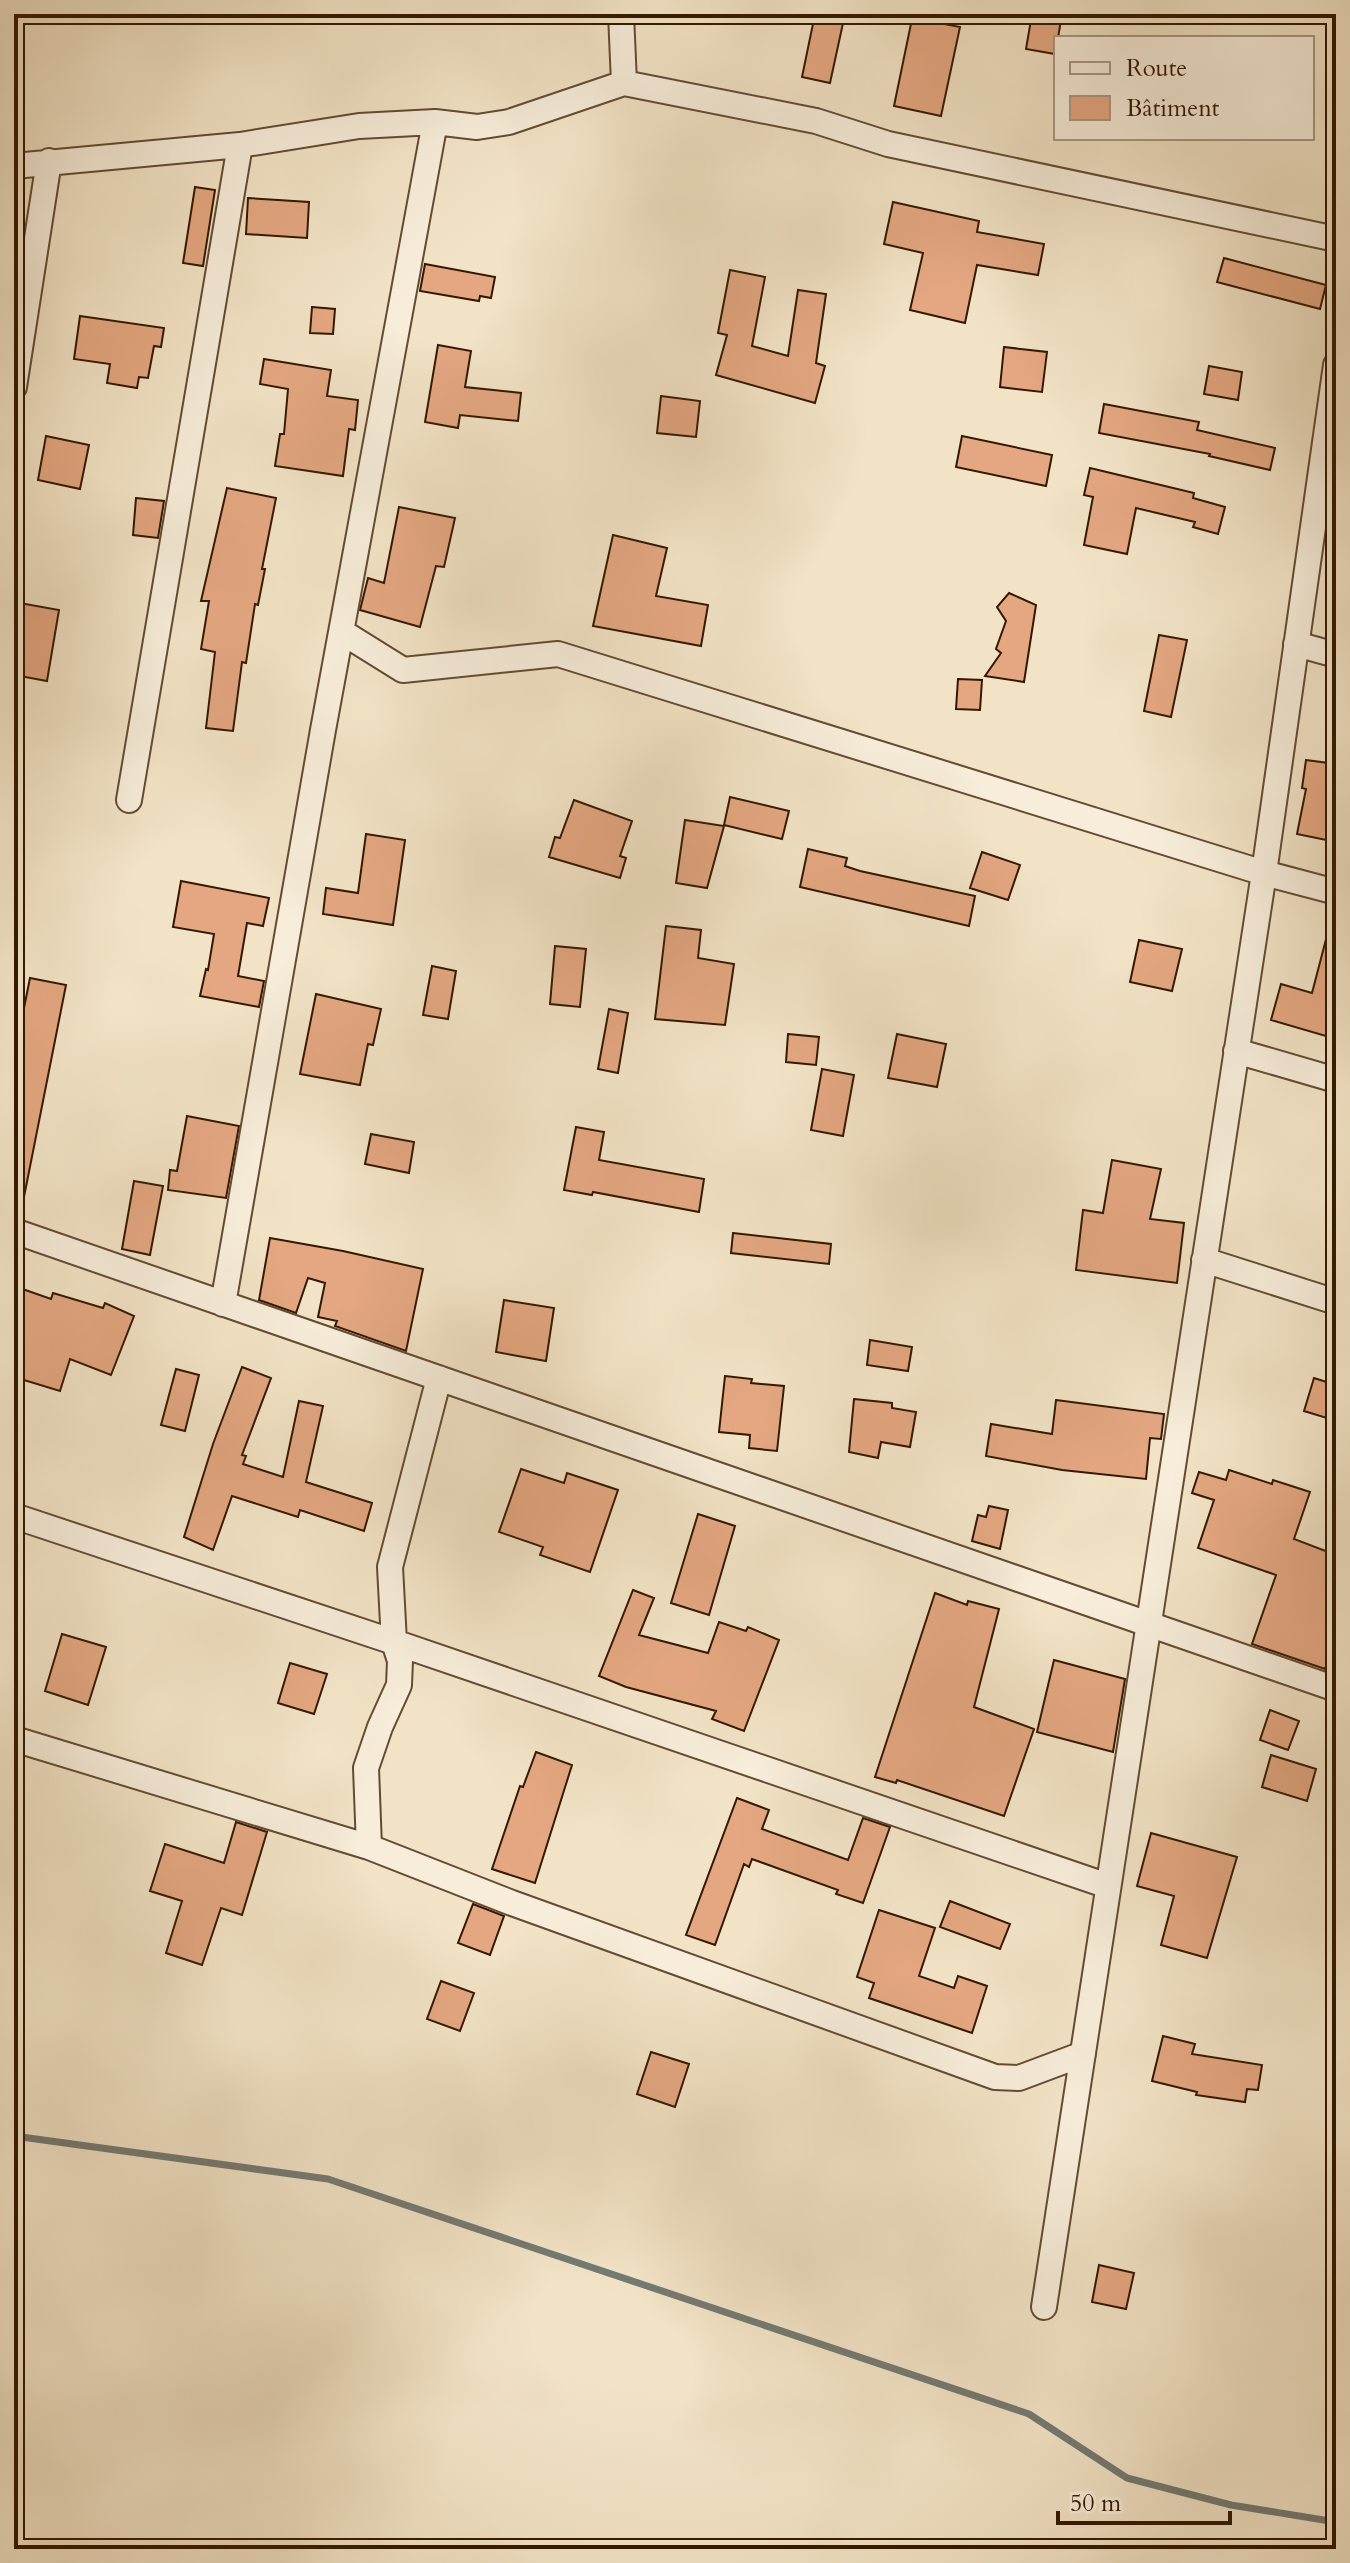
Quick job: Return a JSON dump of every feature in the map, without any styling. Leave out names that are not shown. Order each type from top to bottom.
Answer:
[{"type":"street","points":[[621,14],[624,83]]},
{"type":"street","points":[[14,166],[240,145],[359,126],[435,122],[477,127],[509,122],[624,83],[816,121],[903,148],[1336,239]]},
{"type":"street","points":[[223,1304],[320,745],[435,122]]},
{"type":"street","points":[[129,800],[240,145]]},
{"type":"street","points":[[14,387],[49,161]]},
{"type":"street","points":[[1044,2307],[1264,873],[1296,644],[1328,472],[1336,365]]},
{"type":"street","points":[[342,632],[403,670],[558,654],[1264,873],[1336,892]]},
{"type":"street","points":[[1296,644],[1336,655]]},
{"type":"street","points":[[1236,1051],[1336,1080]]},
{"type":"street","points":[[14,1231],[1336,1689]]},
{"type":"street","points":[[1204,1260],[1336,1302]]},
{"type":"street","points":[[369,1847],[366,1768],[399,1685],[400,1661],[394,1642],[390,1567],[439,1378]]},
{"type":"street","points":[[14,1516],[1108,1886]]},
{"type":"street","points":[[14,1739],[369,1847],[512,1903],[995,2077],[1019,2078],[1083,2054]]},
{"type":"building","points":[[815,14],[845,14],[830,83],[802,77]]},
{"type":"building","points":[[913,14],[940,14],[939,23],[960,27],[941,116],[894,106]]},
{"type":"building","points":[[1032,14],[1062,14],[1058,36],[1054,36],[1054,54],[1026,49]]},
{"type":"building","points":[[195,187],[215,190],[203,266],[183,263]]},
{"type":"building","points":[[248,198],[309,202],[307,238],[246,234]]},
{"type":"building","points":[[893,202],[979,221],[977,232],[1044,244],[1038,275],[977,265],[965,323],[910,310],[923,253],[884,244]]},
{"type":"building","points":[[1224,258],[1326,285],[1320,309],[1217,282]]},
{"type":"building","points":[[425,264],[495,277],[491,298],[480,296],[479,301],[420,291]]},
{"type":"building","points":[[730,270],[765,277],[752,346],[788,356],[798,290],[826,294],[816,363],[825,366],[815,403],[716,375],[727,335],[718,333]]},
{"type":"building","points":[[312,307],[335,309],[333,334],[310,333]]},
{"type":"building","points":[[80,316],[164,328],[161,347],[154,346],[148,378],[139,377],[137,388],[107,383],[110,364],[74,359]]},
{"type":"building","points":[[438,345],[471,351],[465,387],[521,393],[518,421],[460,415],[458,428],[425,422]]},
{"type":"building","points":[[1004,347],[1047,352],[1042,392],[1000,387]]},
{"type":"building","points":[[264,359],[331,370],[327,396],[358,400],[355,430],[349,429],[343,476],[275,466],[280,434],[284,434],[288,389],[260,384]]},
{"type":"building","points":[[1209,366],[1242,372],[1238,400],[1204,394]]},
{"type":"building","points":[[661,396],[700,401],[696,437],[657,433]]},
{"type":"building","points":[[1104,404],[1199,422],[1197,430],[1275,448],[1270,470],[1210,454],[1099,433]]},
{"type":"building","points":[[46,436],[89,445],[80,489],[38,480]]},
{"type":"building","points":[[962,436],[1052,455],[1046,486],[956,467]]},
{"type":"building","points":[[1090,468],[1194,493],[1193,498],[1225,507],[1218,534],[1193,527],[1195,522],[1136,508],[1127,554],[1084,545],[1093,497],[1084,495]]},
{"type":"building","points":[[227,488],[276,498],[246,663],[242,662],[233,731],[206,728],[215,652],[201,649],[209,601],[201,601]]},
{"type":"building","points":[[136,498],[164,501],[158,538],[133,535]]},
{"type":"building","points":[[399,507],[455,518],[444,567],[436,566],[420,627],[360,610],[368,578],[384,583]]},
{"type":"building","points":[[613,535],[667,548],[656,596],[708,605],[701,646],[593,626]]},
{"type":"building","points":[[1009,593],[1036,605],[1024,682],[985,676],[1001,653],[996,649],[1006,621],[997,607]]},
{"type":"building","points":[[14,602],[59,610],[47,681],[14,675]]},
{"type":"building","points":[[1159,635],[1187,640],[1171,717],[1144,711]]},
{"type":"building","points":[[958,679],[982,680],[980,710],[956,709]]},
{"type":"building","points":[[1306,760],[1336,764],[1336,842],[1297,834],[1306,789],[1302,788]]},
{"type":"building","points":[[730,797],[789,811],[782,839],[724,825]]},
{"type":"building","points":[[574,800],[632,821],[620,856],[626,858],[620,878],[549,857],[555,837],[560,838]]},
{"type":"building","points":[[685,820],[724,826],[707,888],[676,883]]},
{"type":"building","points":[[366,834],[405,840],[393,925],[323,914],[326,888],[358,893]]},
{"type":"building","points":[[808,849],[847,858],[845,866],[860,871],[975,896],[969,926],[800,887]]},
{"type":"building","points":[[982,852],[1020,865],[1008,900],[970,888]]},
{"type":"building","points":[[181,881],[269,898],[263,926],[247,923],[238,976],[264,981],[259,1007],[200,996],[214,934],[173,927]]},
{"type":"building","points":[[1330,924],[1336,925],[1336,1039],[1271,1020],[1281,984],[1312,993]]},
{"type":"building","points":[[666,926],[701,930],[698,958],[734,964],[725,1025],[655,1019]]},
{"type":"building","points":[[1139,940],[1182,949],[1172,991],[1130,982]]},
{"type":"building","points":[[555,946],[586,949],[580,1007],[550,1004]]},
{"type":"building","points":[[432,966],[456,971],[448,1019],[423,1015]]},
{"type":"building","points":[[30,978],[66,985],[24,1197],[14,1196],[14,1058]]},
{"type":"building","points":[[316,994],[381,1009],[373,1045],[368,1044],[360,1085],[300,1074]]},
{"type":"building","points":[[609,1009],[628,1013],[618,1073],[598,1069]]},
{"type":"building","points":[[788,1034],[819,1037],[816,1065],[786,1062]]},
{"type":"building","points":[[897,1034],[946,1044],[937,1087],[888,1078]]},
{"type":"building","points":[[822,1069],[854,1075],[843,1136],[811,1130]]},
{"type":"building","points":[[187,1116],[239,1126],[226,1198],[168,1190],[170,1170],[177,1171]]},
{"type":"building","points":[[576,1127],[604,1132],[599,1160],[704,1179],[699,1212],[593,1192],[592,1195],[564,1190]]},
{"type":"building","points":[[371,1134],[414,1142],[409,1173],[365,1164]]},
{"type":"building","points":[[1112,1160],[1161,1169],[1150,1219],[1184,1223],[1177,1283],[1076,1270],[1083,1210],[1103,1213]]},
{"type":"building","points":[[134,1181],[163,1186],[150,1255],[122,1249]]},
{"type":"building","points":[[733,1233],[831,1244],[829,1264],[731,1253]]},
{"type":"building","points":[[270,1238],[423,1269],[406,1351],[335,1326],[337,1321],[318,1317],[325,1283],[308,1278],[296,1313],[259,1300]]},
{"type":"building","points":[[14,1286],[51,1299],[53,1293],[103,1308],[105,1303],[134,1316],[111,1375],[70,1359],[60,1391],[14,1377]]},
{"type":"building","points":[[504,1300],[554,1308],[546,1361],[496,1352]]},
{"type":"building","points":[[870,1340],[912,1347],[908,1371],[867,1365]]},
{"type":"building","points":[[242,1367],[271,1378],[242,1455],[246,1456],[243,1464],[283,1477],[299,1401],[323,1406],[306,1482],[372,1503],[364,1531],[300,1510],[298,1517],[232,1496],[213,1550],[184,1537],[213,1444]]},
{"type":"building","points":[[176,1369],[199,1375],[185,1431],[161,1425]]},
{"type":"building","points":[[725,1376],[752,1379],[751,1383],[784,1386],[777,1451],[749,1448],[750,1435],[719,1432]]},
{"type":"building","points":[[1314,1378],[1336,1385],[1336,1417],[1330,1416],[1330,1419],[1304,1411]]},
{"type":"building","points":[[854,1399],[892,1403],[892,1408],[916,1412],[910,1447],[881,1442],[878,1458],[849,1452]]},
{"type":"building","points":[[1056,1400],[1164,1414],[1161,1439],[1150,1438],[1146,1479],[1062,1470],[986,1456],[991,1424],[1052,1434]]},
{"type":"building","points":[[521,1469],[564,1483],[567,1473],[618,1490],[590,1572],[540,1555],[543,1547],[499,1532]]},
{"type":"building","points":[[1229,1470],[1310,1492],[1294,1539],[1336,1555],[1336,1638],[1325,1669],[1252,1644],[1276,1575],[1198,1548],[1214,1500],[1192,1493],[1199,1472],[1226,1480]]},
{"type":"building","points":[[989,1506],[1008,1510],[1000,1549],[972,1541],[978,1515],[986,1517]]},
{"type":"building","points":[[698,1514],[735,1526],[709,1615],[671,1603]]},
{"type":"building","points":[[633,1590],[654,1598],[639,1635],[708,1653],[719,1622],[746,1631],[748,1627],[779,1640],[744,1731],[712,1719],[716,1711],[626,1687],[599,1676]]},
{"type":"building","points":[[935,1593],[967,1605],[968,1601],[999,1609],[974,1707],[1034,1729],[1004,1816],[897,1780],[896,1783],[875,1777]]},
{"type":"building","points":[[62,1634],[106,1647],[88,1705],[45,1691]]},
{"type":"building","points":[[1054,1660],[1125,1679],[1113,1752],[1037,1732]]},
{"type":"building","points":[[290,1663],[327,1674],[314,1714],[278,1703]]},
{"type":"building","points":[[1270,1710],[1299,1721],[1288,1750],[1260,1740]]},
{"type":"building","points":[[536,1752],[572,1765],[535,1883],[492,1869],[520,1786],[523,1787]]},
{"type":"building","points":[[1271,1755],[1316,1769],[1307,1801],[1262,1787]]},
{"type":"building","points":[[737,1798],[769,1810],[762,1829],[848,1860],[863,1818],[890,1827],[863,1903],[836,1894],[838,1890],[752,1859],[749,1867],[744,1864],[715,1945],[686,1935]]},
{"type":"building","points":[[236,1822],[267,1832],[242,1915],[221,1908],[202,1965],[166,1953],[182,1901],[150,1891],[165,1844],[224,1863]]},
{"type":"building","points":[[1151,1833],[1237,1857],[1207,1958],[1161,1945],[1174,1896],[1137,1886]]},
{"type":"building","points":[[950,1901],[1010,1924],[1000,1949],[940,1927]]},
{"type":"building","points":[[473,1904],[504,1916],[490,1955],[458,1943]]},
{"type":"building","points":[[879,1910],[935,1928],[919,1976],[954,1988],[958,1976],[987,1986],[972,2033],[869,1998],[874,1983],[857,1977]]},
{"type":"building","points":[[441,1981],[474,1993],[460,2031],[427,2019]]},
{"type":"building","points":[[1163,2036],[1195,2044],[1192,2054],[1262,2065],[1258,2090],[1247,2089],[1245,2102],[1196,2095],[1197,2092],[1152,2081]]},
{"type":"building","points":[[651,2052],[689,2064],[675,2107],[637,2094]]},
{"type":"building","points":[[1099,2265],[1134,2273],[1126,2309],[1092,2302]]},
{"type":"waterway","points":[[14,2136],[328,2179],[1029,2414],[1127,2478],[1231,2505],[1336,2522]]}]
